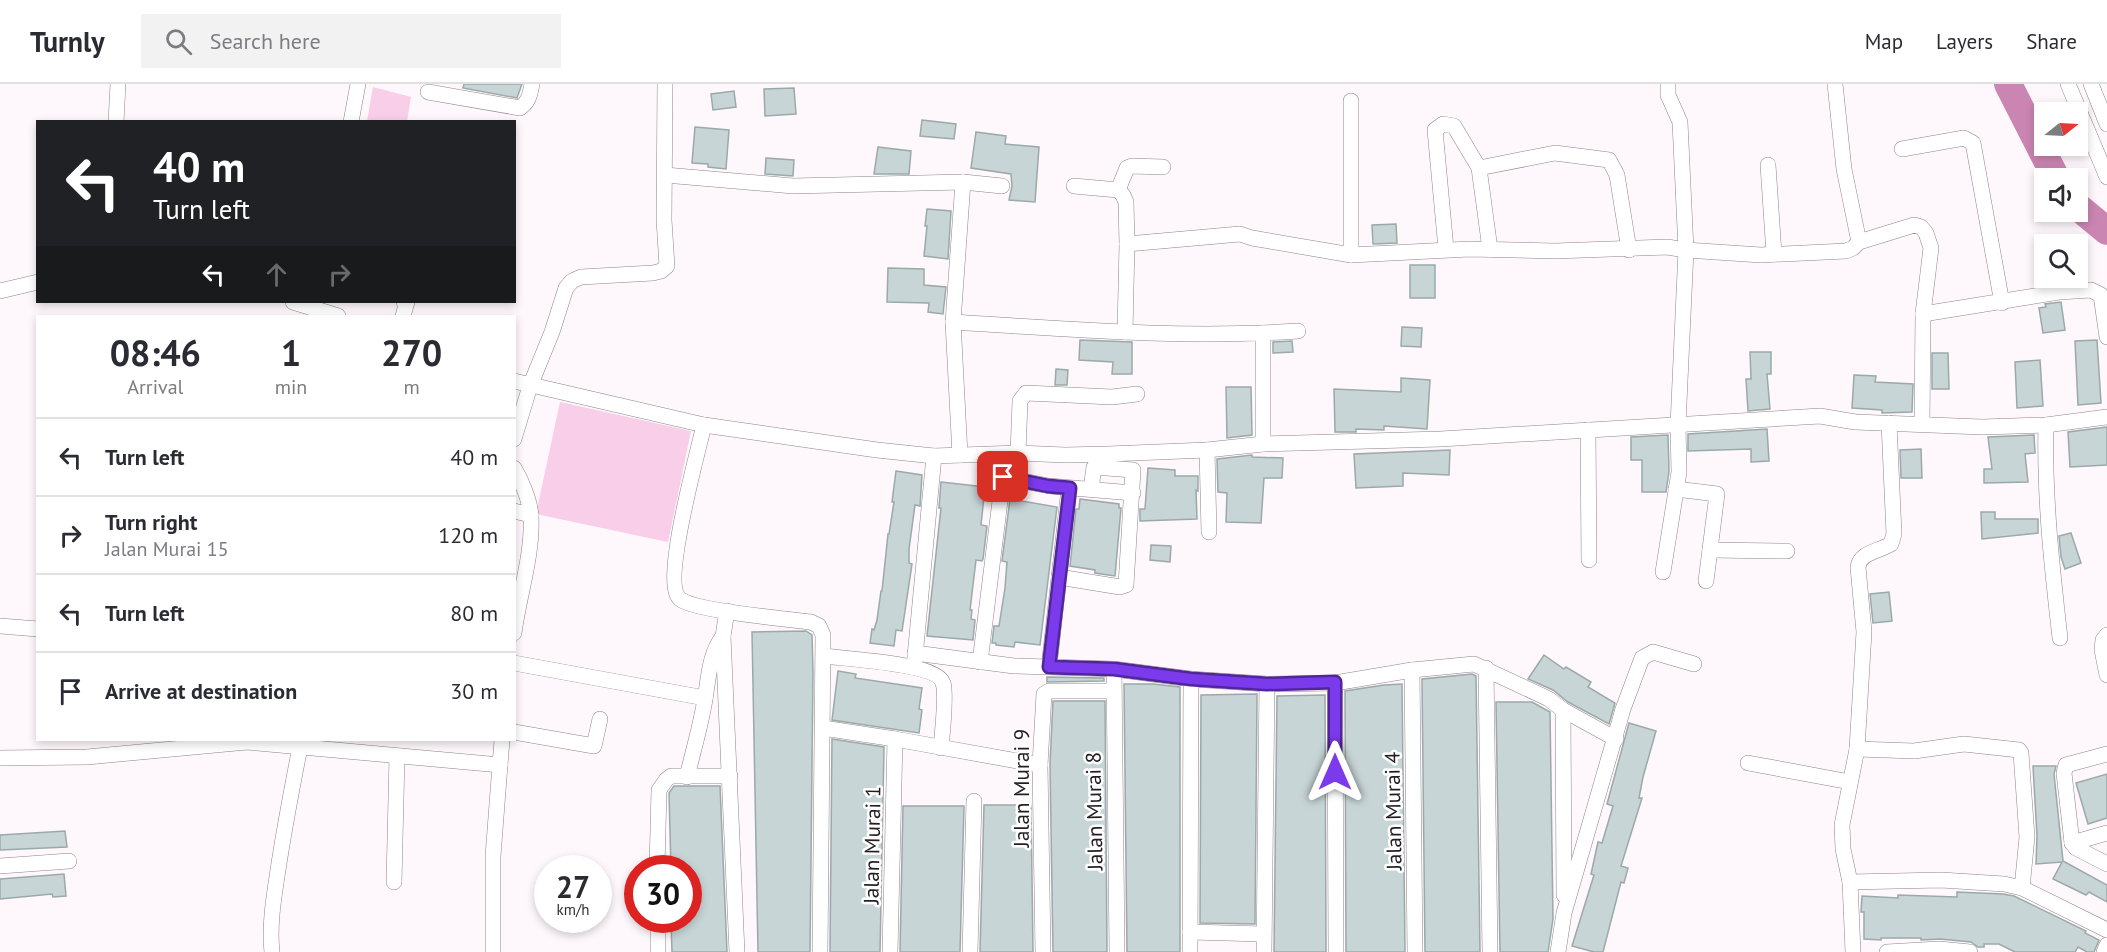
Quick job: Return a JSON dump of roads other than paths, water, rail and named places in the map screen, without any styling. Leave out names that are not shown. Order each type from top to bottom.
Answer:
[{"type":"street","points":[[116,120],[118,84]]},
{"type":"street","points":[[351,120],[358,84]]},
{"type":"street","points":[[428,93],[450,90],[520,108],[525,105],[530,96],[532,84]]},
{"type":"street","points":[[516,432],[530,386],[552,332],[566,288],[572,281],[581,277],[653,273],[667,266],[664,220],[665,84]]},
{"type":"street","points":[[1664,572],[1679,472],[1678,424],[1686,250],[1680,122],[1668,95],[1668,84]]},
{"type":"street","points":[[1835,84],[1844,169],[1859,242]]},
{"type":"street","points":[[2068,84],[2107,177]]},
{"type":"street","points":[[2091,84],[2107,123]]},
{"type":"street","points":[[1351,101],[1351,255]]},
{"type":"street","points":[[1446,249],[1436,136],[1436,130],[1443,124],[1454,126],[1479,168],[1490,249]]},
{"type":"street","points":[[1902,149],[1964,138],[1973,143],[2002,303]]},
{"type":"street","points":[[1479,168],[1555,153],[1609,160],[1617,175],[1629,250]]},
{"type":"street","points":[[1768,165],[1774,254]]},
{"type":"street","points":[[1118,190],[1127,168],[1132,166],[1163,167]]},
{"type":"street","points":[[665,176],[793,186],[963,182],[1002,186]]},
{"type":"street","points":[[960,455],[953,322],[963,182]]},
{"type":"street","points":[[1074,186],[1118,190],[1126,202],[1125,332]]},
{"type":"street","points":[[1127,244],[1240,234],[1351,255],[1446,249],[1555,251],[1667,247],[1761,255],[1846,251],[1859,242],[1914,225],[1921,227],[1926,233],[1931,248],[1923,314],[1922,424]]},
{"type":"street","points":[[0,291],[36,282]]},
{"type":"street","points":[[1923,314],[2059,292],[2091,291],[2101,295],[2107,337]]},
{"type":"street","points":[[296,303],[335,315]]},
{"type":"street","points":[[953,322],[1125,332],[1298,331]]},
{"type":"street","points":[[1263,333],[1263,444]]},
{"type":"street","points":[[516,382],[704,425],[934,456],[1011,453],[1065,455],[1207,450],[1263,444],[1441,439],[1820,416],[1855,422],[1982,428],[2046,425],[2107,417]]},
{"type":"street","points":[[980,662],[1003,477],[1011,453],[1020,401],[1026,393],[1112,397],[1137,394]]},
{"type":"street","points":[[1853,952],[1850,882],[1843,849],[1842,825],[1857,748],[1864,632],[1858,567],[1863,557],[1891,543],[1894,534],[1889,423]]},
{"type":"street","points":[[704,425],[678,542],[675,593],[681,600],[728,611],[811,622],[819,626],[823,635],[820,952]]},
{"type":"street","points":[[2046,425],[2045,464],[2060,638]]},
{"type":"street","points":[[1588,430],[1589,560]]},
{"type":"street","points":[[1207,450],[1209,532]]},
{"type":"street","points":[[915,660],[934,456]]},
{"type":"street","points":[[1059,577],[1120,587],[1126,585],[1133,469],[1094,468],[1090,489]]},
{"type":"street","points":[[516,471],[531,515],[529,549],[516,609]]},
{"type":"street","points":[[1003,477],[1048,486],[1132,492]]},
{"type":"street","points":[[1049,667],[1070,488]]},
{"type":"street","points":[[1676,489],[1717,495],[1706,581]]},
{"type":"street","points":[[516,511],[531,515]]},
{"type":"street","points":[[1710,550],[1787,551]]},
{"type":"street","points":[[728,611],[723,636],[737,952]]},
{"type":"street","points":[[0,626],[36,629]]},
{"type":"street","points":[[2107,635],[2103,640],[2102,650],[2107,675]]},
{"type":"street","points":[[687,777],[711,660],[723,636]]},
{"type":"street","points":[[1558,952],[1564,914],[1623,709],[1642,658],[1653,651],[1694,664]]},
{"type":"street","points":[[824,656],[1114,669],[1191,679],[1267,684],[1335,682],[1412,670],[1474,664],[1549,699],[1563,710],[1616,739]]},
{"type":"street","points":[[915,660],[937,675],[944,685],[941,748]]},
{"type":"street","points":[[516,663],[705,698]]},
{"type":"street","points":[[1486,668],[1490,952]]},
{"type":"street","name":"Jalan Murai 8","points":[[1114,669],[1117,952]]},
{"type":"street","name":"Jalan Murai 4","points":[[1412,670],[1415,952]]},
{"type":"street","points":[[1190,952],[1191,679]]},
{"type":"street","points":[[1335,682],[1336,952]]},
{"type":"street","points":[[1264,952],[1267,684]]},
{"type":"street","name":"Jalan Murai 9","points":[[1043,952],[1040,765],[1043,701],[1049,690],[1113,691]]},
{"type":"street","points":[[1563,710],[1564,914]]},
{"type":"street","points":[[516,732],[594,746],[600,719]]},
{"type":"street","points":[[823,728],[1040,765]]},
{"type":"street","name":"Jalan Murai 1","points":[[890,952],[895,739]]},
{"type":"street","points":[[494,952],[493,856],[502,741]]},
{"type":"street","points":[[0,758],[58,758],[146,746],[247,742],[500,765]]},
{"type":"street","points":[[1857,748],[1914,751],[1964,744],[2019,750],[2025,794],[2027,837],[2022,888]]},
{"type":"street","points":[[272,952],[270,942],[274,893],[300,747]]},
{"type":"street","points":[[2107,754],[2066,765],[2064,768],[2072,843],[2076,848],[2107,864]]},
{"type":"street","points":[[394,882],[397,756]]},
{"type":"street","points":[[1748,763],[1850,782]]},
{"type":"street","points":[[657,855],[659,790],[666,780],[671,777],[730,776]]},
{"type":"street","points":[[970,952],[974,801]]},
{"type":"street","points":[[2072,843],[2107,832]]},
{"type":"street","points":[[0,866],[69,861]]},
{"type":"street","points":[[1850,882],[1941,879],[2004,884],[2022,888],[2107,930]]},
{"type":"street","points":[[1190,932],[1263,934]]},
{"type":"street","points":[[658,933],[658,952]]},
{"type":"street","points":[[2104,952],[2107,945]]},
{"type":"street","points":[[1887,952],[1970,952]]},
{"type":"waterway","points":[[2008,84],[2051,168]]},
{"type":"waterway","points":[[2088,215],[2107,231]]}]
